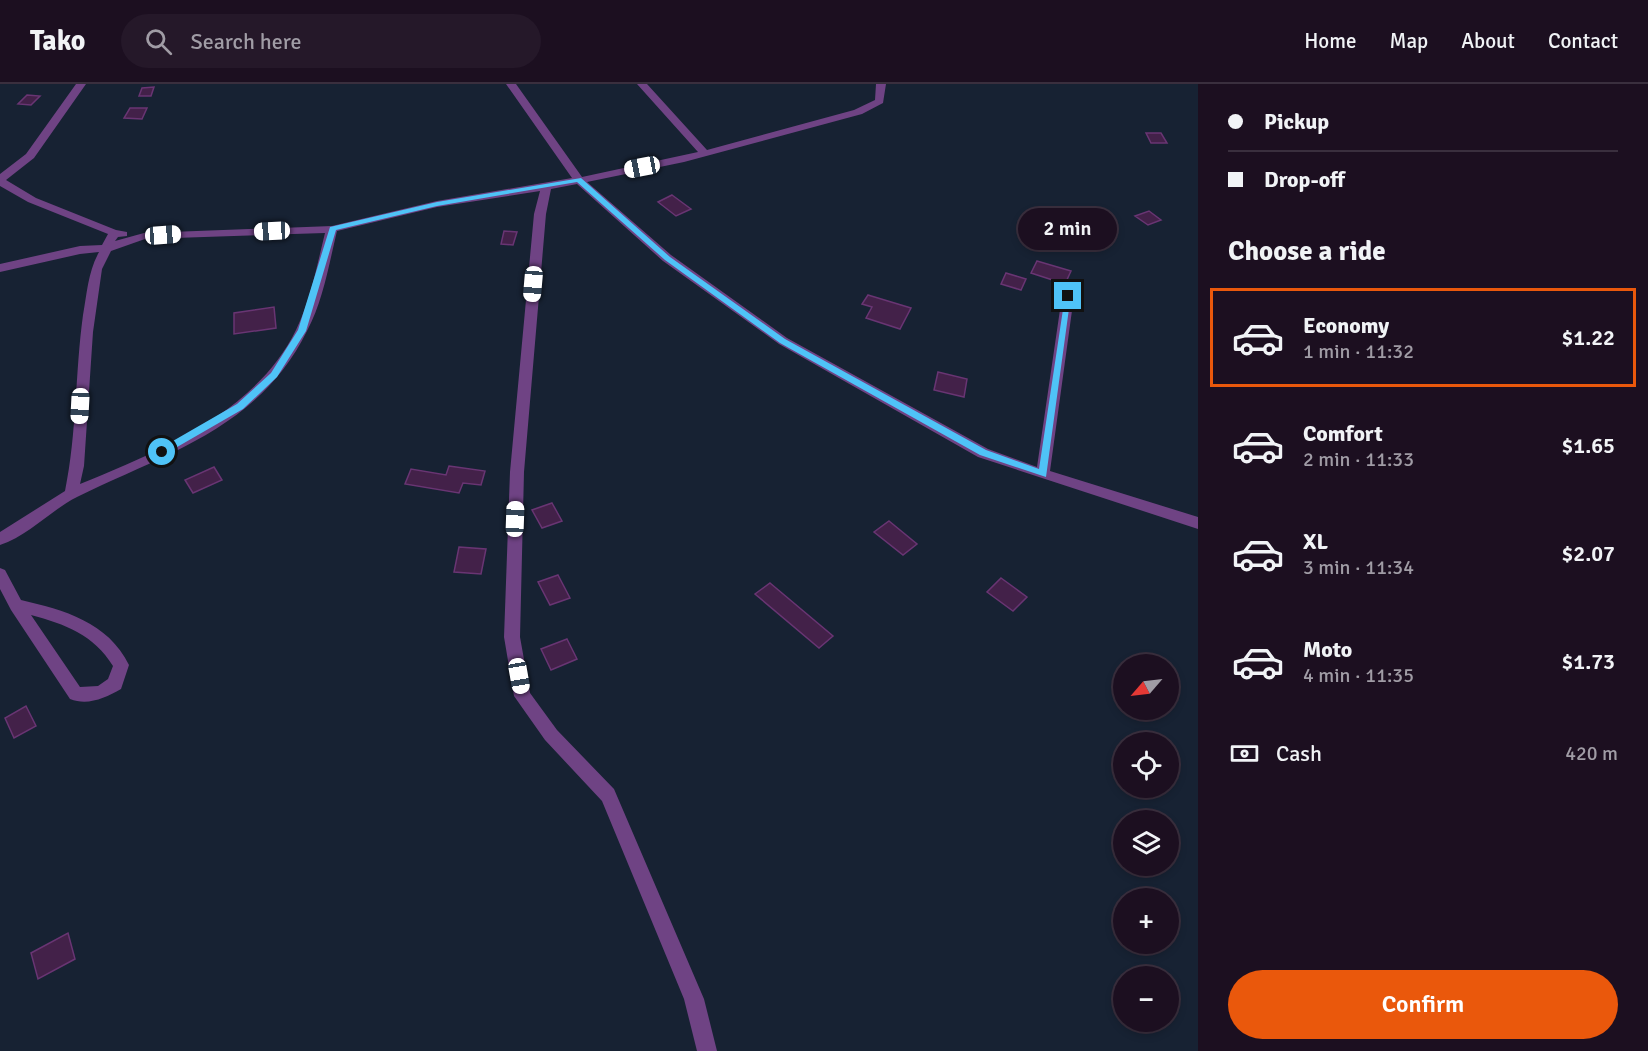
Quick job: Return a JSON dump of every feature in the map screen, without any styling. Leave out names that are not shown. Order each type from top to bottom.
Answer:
[{"type":"street","points":[[81,84],[30,156],[0,180],[32,200],[114,233],[144,236],[332,229],[437,204],[546,187],[704,153],[858,112],[880,100],[881,84]]},
{"type":"street","points":[[510,84],[579,180],[667,258],[783,341],[983,453],[1198,523]]},
{"type":"street","points":[[642,84],[704,153]]},
{"type":"street","points":[[546,187],[540,214],[517,472],[512,637],[522,696],[552,735],[608,795],[694,999],[707,1051]]},
{"type":"street","points":[[0,539],[71,494],[113,476],[178,443],[240,406],[274,375],[302,331],[332,229]]},
{"type":"street","points":[[71,494],[76,466],[96,269],[114,233]]},
{"type":"street","points":[[0,268],[81,250],[107,248],[144,236]]},
{"type":"street","points":[[1043,474],[1068,296]]},
{"type":"street","points":[[0,574],[16,604],[76,694],[100,693],[115,684],[121,665],[112,648],[72,619],[16,604]]},
{"type":"shaded area","points":[[0,84],[1198,84],[1198,1051],[0,1051]]},
{"type":"building","points":[[154,87],[151,96],[139,96],[142,88]]},
{"type":"building","points":[[27,95],[40,96],[31,105],[18,104]]},
{"type":"building","points":[[130,108],[147,108],[142,119],[124,118]]},
{"type":"building","points":[[1146,133],[1161,133],[1167,143],[1151,143]]},
{"type":"building","points":[[672,195],[691,209],[676,216],[658,202]]},
{"type":"building","points":[[1149,211],[1161,220],[1148,225],[1135,216]]},
{"type":"building","points":[[504,231],[517,232],[513,245],[501,244]]},
{"type":"building","points":[[1037,261],[1071,271],[1065,284],[1031,273]]},
{"type":"building","points":[[1006,273],[1026,279],[1021,290],[1001,284]]},
{"type":"building","points":[[868,295],[911,308],[900,329],[866,318],[872,307],[862,304]]},
{"type":"building","points":[[274,307],[276,328],[234,334],[234,313]]},
{"type":"building","points":[[938,372],[967,379],[964,397],[934,390]]},
{"type":"building","points":[[449,466],[485,471],[481,485],[463,483],[459,493],[405,484],[411,469],[446,475]]},
{"type":"building","points":[[214,467],[222,480],[193,493],[185,480]]},
{"type":"building","points":[[552,503],[562,521],[542,528],[532,510]]},
{"type":"building","points":[[889,521],[917,544],[903,555],[874,532]]},
{"type":"building","points":[[459,547],[486,549],[481,574],[454,572]]},
{"type":"building","points":[[558,575],[570,598],[550,605],[538,582]]},
{"type":"building","points":[[1001,578],[1027,597],[1013,611],[987,592]]},
{"type":"building","points":[[770,583],[833,636],[819,648],[755,594]]},
{"type":"building","points":[[567,639],[577,659],[551,670],[541,649]]},
{"type":"building","points":[[26,706],[36,726],[14,738],[5,718]]},
{"type":"building","points":[[68,933],[75,959],[38,979],[31,953]]},
{"type":"route","points":[[162,452],[240,406],[274,375],[302,331],[332,229],[437,204],[579,180],[667,258],[783,341],[983,453],[1043,474],[1068,296]]}]
